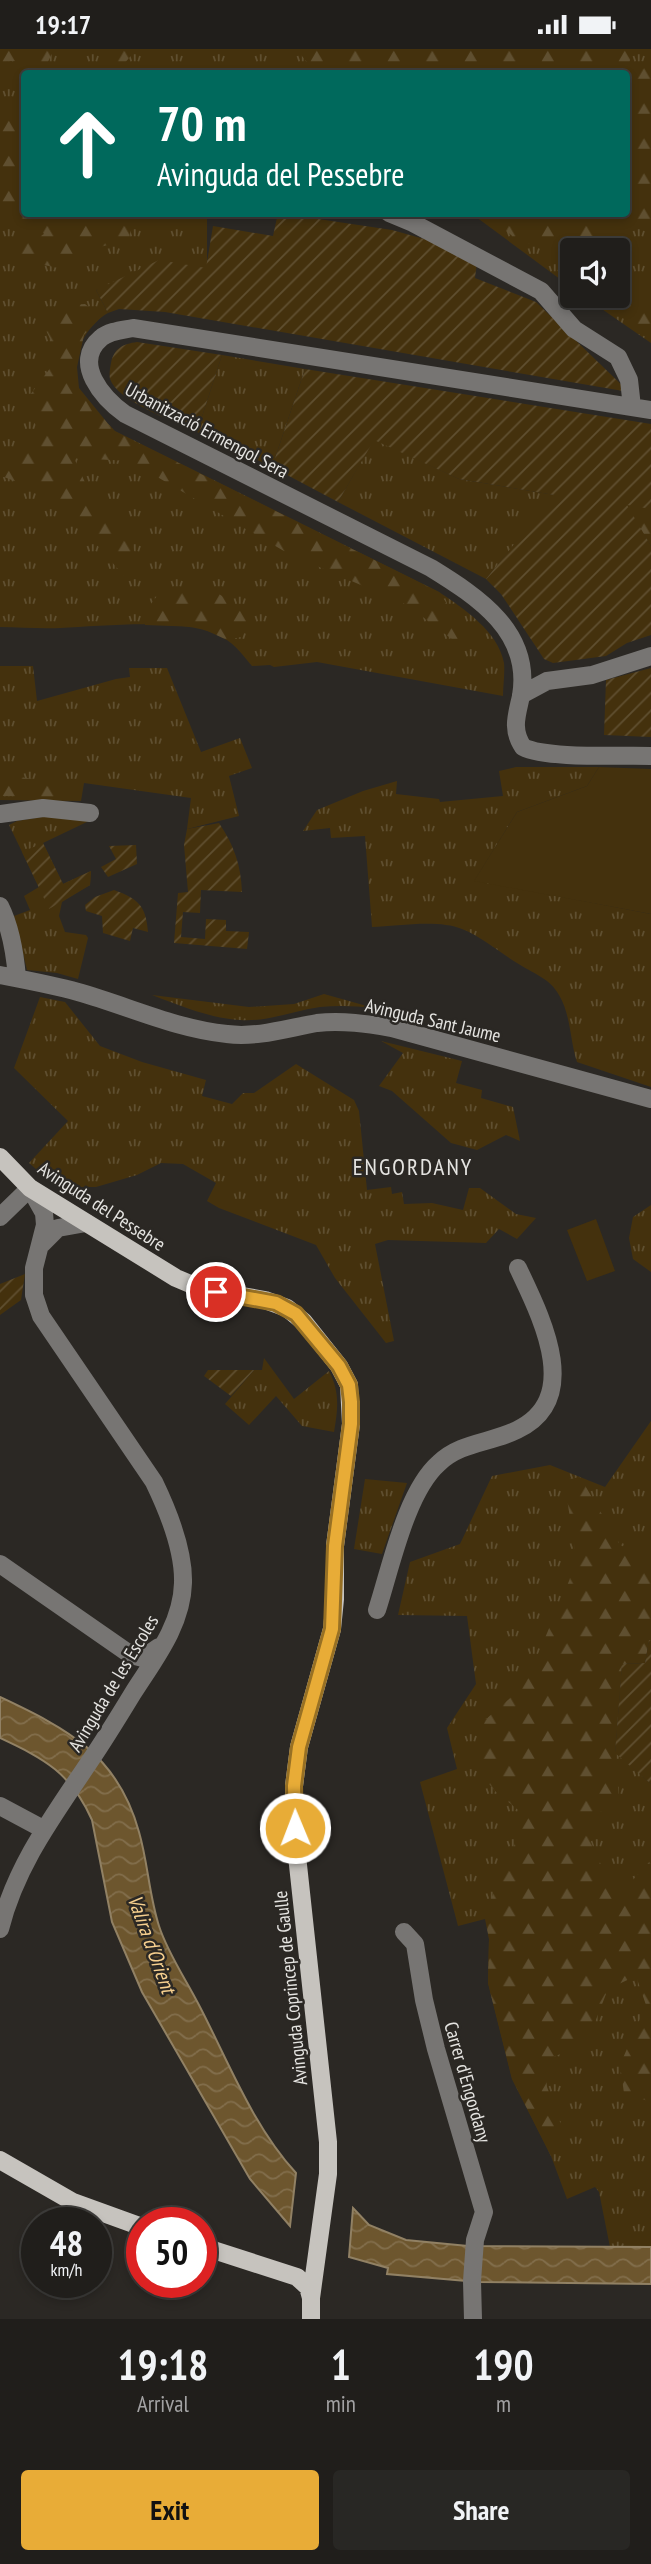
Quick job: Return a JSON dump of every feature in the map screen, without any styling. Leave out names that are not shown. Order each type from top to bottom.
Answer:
[{"type":"main road","name":"Avinguda del Pessebre","points":[[0,1157],[30,1188],[164,1272],[192,1285],[265,1300],[287,1308],[304,1322],[339,1366],[349,1385],[351,1424],[335,1546],[335,1599]]},
{"type":"main road","name":"Avinguda Coprincep de Gaulle","points":[[312,2319],[311,2298],[327,2188],[328,2142],[295,1828],[294,1786],[307,1713],[332,1629],[335,1599]]},
{"type":"main road","points":[[0,2160],[73,2202],[126,2221]]},
{"type":"main road","points":[[217,2251],[281,2270],[304,2281],[311,2298]]},
{"type":"street","points":[[399,217],[541,291],[574,330],[618,357],[629,380],[632,407]]},
{"type":"street","name":"Urbanització Ermengol Sera","points":[[651,410],[133,328],[102,337],[93,348],[90,359],[91,373],[97,389],[125,414],[431,568],[472,594],[493,614],[522,659],[521,695],[514,725],[523,747],[531,752],[651,757]]},
{"type":"street","points":[[521,695],[547,681],[592,675],[651,656]]},
{"type":"street","points":[[0,814],[43,808],[90,813]]},
{"type":"street","points":[[0,906],[7,919],[15,955],[9,977]]},
{"type":"street","name":"Avinguda Sant Jaume","points":[[9,977],[81,993],[126,1009],[214,1033],[250,1035],[338,1022],[392,1028],[651,1099]]},
{"type":"street","points":[[0,1217],[30,1188]]},
{"type":"street","name":"Avinguda de les Escoles","points":[[0,1929],[13,1888],[43,1829],[100,1746],[165,1643],[176,1621],[183,1584],[181,1558],[165,1504],[144,1466],[41,1316],[34,1295],[34,1268],[45,1225],[44,1213],[30,1188]]},
{"type":"street","points":[[41,1244],[58,1228],[86,1223]]},
{"type":"street","points":[[377,1610],[413,1498],[437,1464],[452,1452],[517,1430],[537,1414],[547,1398],[553,1368],[550,1345],[518,1268]]},
{"type":"street","points":[[0,1564],[131,1655],[143,1658],[165,1643]]},
{"type":"street","points":[[0,1806],[43,1829]]},
{"type":"street","name":"Carrer d'Engordany","points":[[404,1932],[415,1944],[433,2037],[484,2212],[474,2245],[473,2319]]},
{"type":"street","points":[[281,2270],[296,2273],[307,2270],[318,2251]]},
{"type":"green space","points":[[0,49],[651,49],[651,343],[600,308],[630,308],[630,238],[560,238],[560,279],[476,217],[630,217],[630,70],[21,70],[21,217],[207,219],[207,269],[96,290],[108,313],[99,319],[85,336],[77,357],[76,379],[86,400],[115,431],[439,592],[459,606],[479,622],[501,651],[504,663],[503,696],[317,662],[274,667],[252,666],[222,637],[182,626],[140,624],[52,628],[0,627]]},
{"type":"green space","points":[[0,49],[54,49],[47,64],[12,61],[0,63]]},
{"type":"green space","points":[[88,49],[137,49],[122,66]]},
{"type":"green space","points":[[296,49],[634,49],[628,66],[651,59],[651,220],[608,226],[610,238],[560,238],[560,254],[516,239],[489,217],[630,217],[630,70],[318,70]]},
{"type":"green space","points":[[21,99],[21,217],[133,217],[129,239],[86,251],[58,268],[23,260],[8,252],[0,239],[31,241],[44,234],[33,221],[0,214],[0,109]]},
{"type":"green space","points":[[277,217],[305,217],[392,230],[478,254],[475,278],[536,302],[629,392],[165,312],[119,309],[108,313],[96,290],[159,260],[206,268],[213,226],[273,236]]},
{"type":"green space","points":[[630,283],[651,307],[651,332],[611,308],[630,308]]},
{"type":"green space","points":[[85,304],[101,317],[84,335],[77,367],[79,388],[114,431],[439,592],[474,644],[457,643],[407,605],[289,554],[130,461],[74,458],[92,498],[124,522],[136,556],[124,576],[78,523],[48,494],[4,477],[0,478],[0,459],[30,450],[38,432],[27,399],[54,363],[53,345],[41,320],[56,306]]},
{"type":"green space","points":[[137,342],[222,355],[197,432],[135,403],[115,387],[110,379],[114,354],[123,346]]},
{"type":"green space","points":[[222,355],[305,369],[272,467],[197,432]]},
{"type":"green space","points":[[305,369],[651,424],[651,509],[627,505],[651,546],[651,635],[627,643],[606,656],[553,663],[544,659],[501,594],[486,579],[554,495],[459,479],[374,440],[338,502],[272,467]]},
{"type":"green space","points":[[374,439],[459,479],[555,495],[486,579],[338,502]]},
{"type":"green space","points":[[577,474],[651,488],[651,546],[634,519]]},
{"type":"green space","points":[[203,588],[219,594],[247,612],[249,627],[241,637],[227,640],[199,627],[145,625],[144,613],[157,596]]},
{"type":"green space","points":[[0,666],[33,666],[37,701],[130,677],[129,668],[167,668],[201,752],[240,738],[252,768],[229,776],[239,816],[187,829],[191,798],[84,783],[81,801],[0,800]]},
{"type":"green space","points":[[651,668],[651,737],[604,735],[606,680]]},
{"type":"green space","points":[[0,766],[12,775],[21,777],[69,780],[74,795],[70,798],[0,796]]},
{"type":"green space","points":[[516,767],[599,767],[587,786],[517,812],[475,880],[651,914],[651,1087],[577,1062],[566,1011],[555,989],[546,980],[477,936],[442,924],[372,927],[365,836],[331,838],[330,828],[303,831],[317,810],[363,791],[397,781],[396,794],[439,799],[440,802],[503,796],[499,771]]},
{"type":"green space","points":[[599,767],[651,769],[651,914],[474,881],[517,812],[587,786]]},
{"type":"green space","points":[[49,816],[91,820],[43,843],[63,884],[91,871],[90,885],[62,902],[59,916],[65,932],[86,935],[88,938],[78,979],[57,973],[27,970],[14,916],[30,910],[24,896],[39,887],[9,825],[17,821]]},
{"type":"green space","points":[[219,823],[236,856],[242,892],[201,890],[200,913],[183,912],[181,937],[205,939],[206,919],[226,920],[226,931],[249,932],[247,949],[174,943],[178,893],[188,892],[184,845],[187,829]]},
{"type":"green space","points":[[43,843],[63,884],[91,871],[90,885],[49,909],[22,852]]},
{"type":"green space","points":[[136,845],[137,864],[108,877],[101,867],[116,859],[109,846]]},
{"type":"green space","points":[[114,890],[140,905],[148,932],[133,928],[130,941],[103,933],[102,916],[86,911],[85,905],[95,897]]},
{"type":"green space","points":[[324,994],[374,1008],[320,1007],[270,1018],[240,1020],[206,1014],[152,995],[249,1007],[294,1004]]},
{"type":"green space","points":[[40,997],[65,1002],[100,1046],[142,1062],[206,1080],[202,1096],[232,1104],[243,1093],[254,1093],[296,1064],[354,1100],[359,1111],[367,1190],[391,1187],[392,1194],[402,1192],[404,1204],[432,1203],[463,1210],[469,1188],[480,1188],[516,1214],[536,1218],[517,1239],[499,1229],[486,1243],[388,1240],[375,1244],[394,1341],[386,1343],[335,1278],[316,1245],[207,1201],[216,1183],[183,1164],[161,1163],[137,1175],[96,1187],[57,1187],[29,1163],[68,1121],[14,1068]]},
{"type":"green space","points":[[381,1041],[462,1061],[456,1083],[482,1090],[481,1098],[513,1107],[520,1141],[506,1135],[477,1150],[451,1143],[392,1091],[379,1086],[403,1053]]},
{"type":"green space","points":[[651,1205],[651,1272],[633,1259],[629,1238],[633,1217]]},
{"type":"green space","points":[[596,1219],[615,1271],[587,1281],[567,1230]]},
{"type":"green space","points":[[25,1274],[21,1300],[0,1315],[0,1284]]},
{"type":"green space","points":[[264,1358],[294,1399],[329,1371],[337,1401],[334,1432],[302,1426],[276,1396],[249,1425],[225,1404],[254,1370],[262,1370]]},
{"type":"green space","points":[[208,1370],[254,1370],[231,1396],[204,1376]]},
{"type":"green space","points":[[651,1421],[651,1640],[622,1664],[615,1752],[651,1784],[651,2247],[610,2247],[599,2192],[595,2187],[567,2199],[551,2156],[512,2079],[488,1983],[489,1939],[485,1919],[458,1926],[420,1782],[457,1769],[447,1728],[476,1684],[467,1616],[398,1615],[410,1562],[460,1544],[492,1476],[550,1465],[605,1487]]},
{"type":"green space","points":[[580,1477],[620,1545],[651,1559],[651,1640],[645,1663],[622,1664],[615,1753],[619,1799],[583,1824],[610,1885],[631,1882],[651,1860],[651,1912],[647,1918],[651,1926],[651,2102],[624,2093],[620,2065],[646,2005],[636,1976],[608,1989],[586,2045],[544,2060],[547,2087],[563,2130],[551,2156],[512,2079],[488,1983],[489,1939],[485,1911],[510,1860],[523,1814],[496,1792],[471,1763],[485,1720],[517,1692],[534,1664],[577,1562],[564,1480]]},
{"type":"green space","points":[[365,1479],[407,1483],[382,1554],[354,1549]]},
{"type":"green space","points":[[649,1640],[651,1784],[615,1753],[622,1664],[645,1663]]},
{"type":"water","name":"Valira d'Orient","points":[[0,1697],[68,1733],[104,1764],[118,1783],[130,1805],[139,1832],[156,1914],[167,1947],[254,2115],[296,2173],[290,2226],[250,2179],[142,1992],[112,1922],[92,1820],[84,1804],[55,1769],[0,1738]]},
{"type":"water","points":[[353,2208],[369,2225],[406,2240],[468,2246],[651,2247],[651,2284],[478,2282],[387,2274],[388,2268],[349,2257]]},
{"type":"district","name":"ENGORDANY","points":[[413,1166]]},
{"type":"route","points":[[216,1292],[276,1303],[296,1314],[339,1366],[349,1385],[351,1424],[335,1546],[332,1629],[299,1747],[294,1786],[295,1828]]}]
